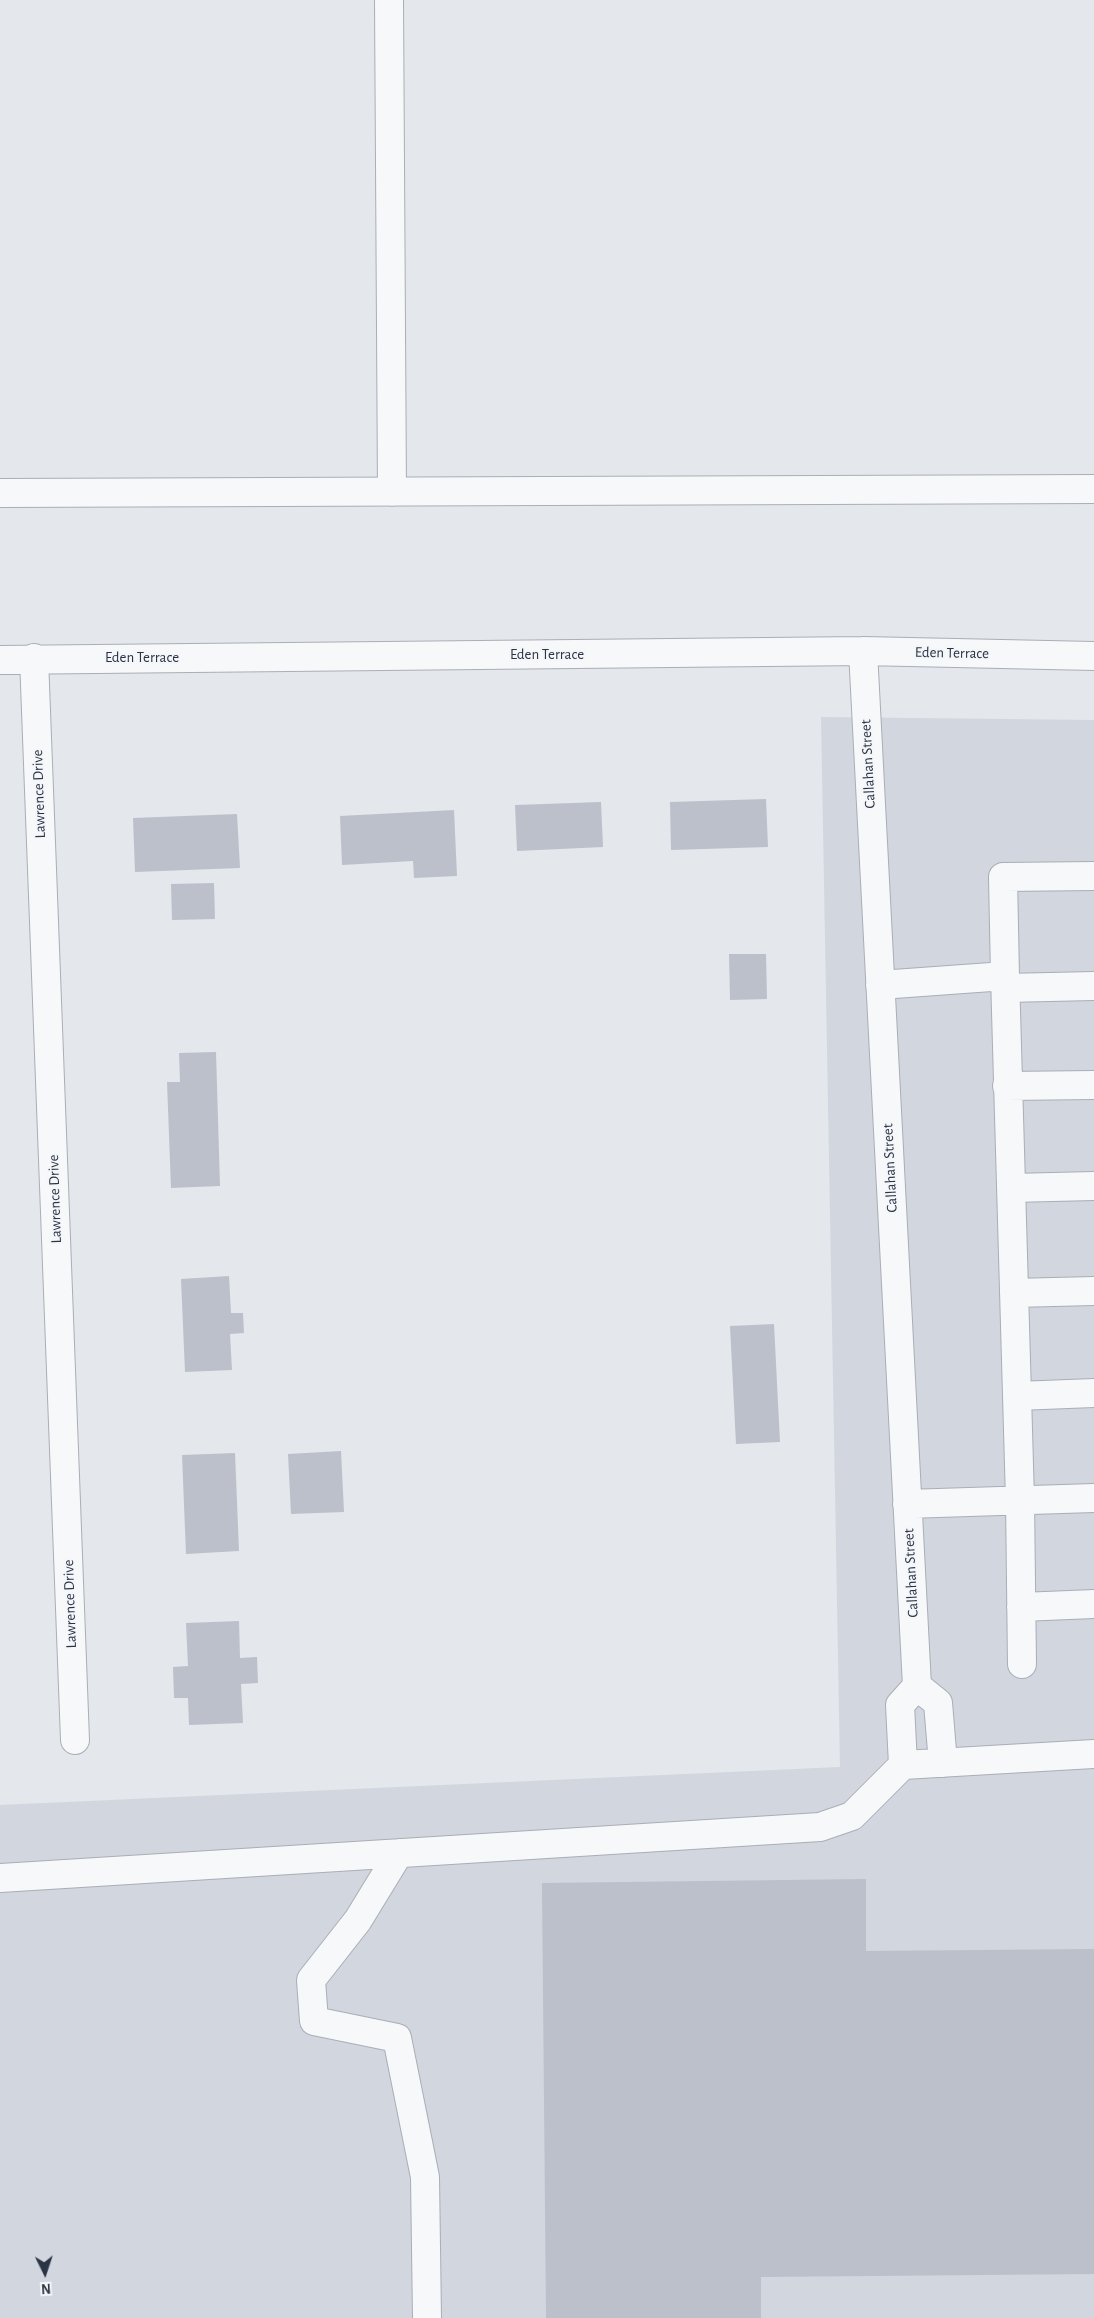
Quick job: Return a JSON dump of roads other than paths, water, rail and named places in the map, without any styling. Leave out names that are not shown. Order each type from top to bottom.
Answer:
[{"type":"street","points":[[389,0],[392,492]]},
{"type":"street","points":[[0,493],[1094,488]]},
{"type":"street","name":"Eden Terrace","points":[[0,660],[34,658],[862,651],[1094,656]]},
{"type":"street","name":"Callahan Street","points":[[862,651],[917,1686]]},
{"type":"street","name":"Lawrence Drive","points":[[34,658],[75,1740]]},
{"type":"street","points":[[1022,1664],[1020,1500],[1003,877],[1094,876]]},
{"type":"street","points":[[880,985],[1005,982],[1094,986]]},
{"type":"street","points":[[1008,1086],[1094,1085]]},
{"type":"street","points":[[1011,1188],[1094,1186]]},
{"type":"street","points":[[1014,1293],[1094,1291]]},
{"type":"street","points":[[1017,1396],[1094,1393]]},
{"type":"street","points":[[908,1504],[1094,1498]]},
{"type":"street","points":[[1021,1607],[1094,1604]]},
{"type":"street","points":[[904,1765],[900,1705],[917,1686],[938,1703],[943,1763]]},
{"type":"street","points":[[0,1878],[820,1827],[852,1816],[904,1765],[1094,1754]]},
{"type":"street","points":[[399,1853],[358,1920],[311,1980],[314,2021],[397,2038],[425,2177],[427,2318]]}]
